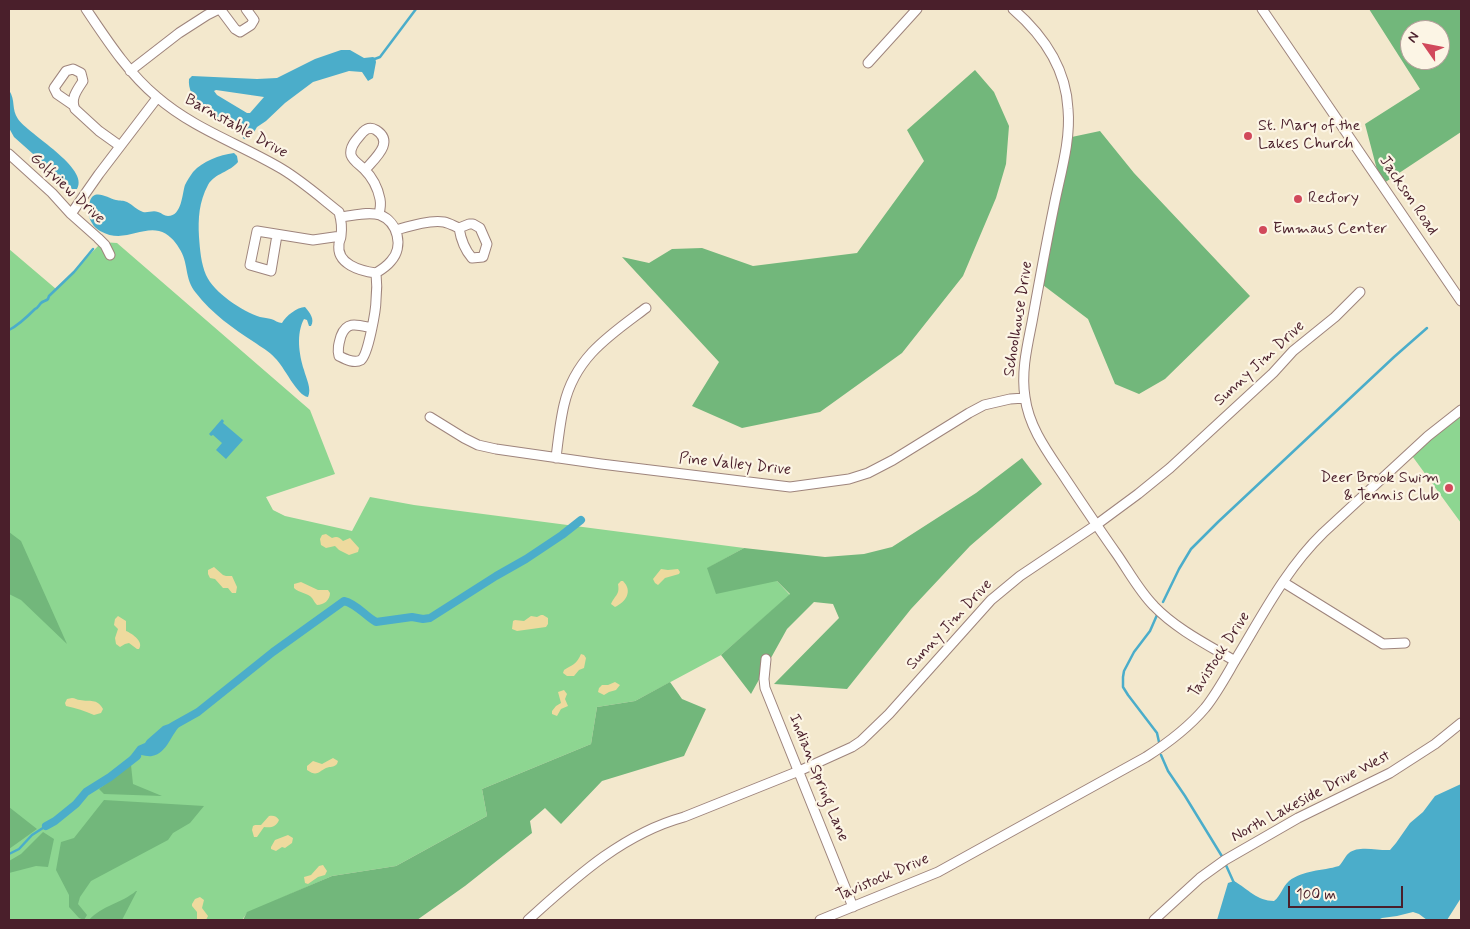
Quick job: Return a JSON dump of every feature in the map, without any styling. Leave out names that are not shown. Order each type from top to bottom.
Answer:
[{"type":"street","name":"Barnstable Drive","points":[[86,9],[130,70],[157,98],[186,119],[291,174],[339,212],[340,217]]},
{"type":"street","points":[[130,70],[179,33],[220,9],[240,32],[251,25],[254,20],[246,9]]},
{"type":"street","points":[[868,63],[917,9]]},
{"type":"street","name":"Schoolhouse Drive","points":[[1013,9],[1031,26],[1049,49],[1062,79],[1067,96],[1068,110],[1065,152],[1026,356],[1025,398],[1032,426],[1096,525],[1153,606],[1193,636],[1235,661]]},
{"type":"street","name":"Jackson Road","points":[[1262,9],[1461,301]]},
{"type":"street","points":[[71,214],[157,98]]},
{"type":"street","points":[[73,106],[78,113],[120,146]]},
{"type":"street","points":[[365,170],[383,147],[385,141],[384,136],[375,129],[370,128],[366,129],[351,147],[351,154],[353,159],[370,176],[380,198],[379,214]]},
{"type":"street","name":"Golfview Drive","points":[[9,154],[105,245],[110,255]]},
{"type":"street","points":[[369,213],[379,214],[396,230],[399,242],[392,261],[376,273],[359,270],[348,263],[339,251],[341,236],[340,217],[369,213]]},
{"type":"street","points":[[396,230],[438,222],[448,223],[459,228]]},
{"type":"street","points":[[277,235],[271,270],[250,265],[257,231],[313,240],[341,236]]},
{"type":"street","points":[[372,328],[349,325],[346,328],[338,350],[339,356],[353,362],[363,358],[372,328],[376,302],[376,273]]},
{"type":"street","name":"Sunny Jim Drive","points":[[528,920],[588,868],[640,834],[799,771],[861,741],[889,714],[991,600],[1020,576],[1096,525],[1170,468],[1293,352],[1335,318],[1360,292]]},
{"type":"street","points":[[556,458],[564,406],[578,370],[599,344],[646,308]]},
{"type":"street","name":"Pine Valley Drive","points":[[430,417],[451,431],[496,450],[790,487],[849,479],[868,473],[984,405],[1010,399],[1025,398]]},
{"type":"street","name":"Tavistock Drive","points":[[820,920],[949,866],[1146,757],[1178,735],[1204,710],[1218,690],[1298,559],[1323,533],[1428,436],[1461,410]]},
{"type":"street","points":[[1283,582],[1383,644],[1405,643]]},
{"type":"street","name":"Indian Spring Lane","points":[[766,659],[764,679],[766,688],[853,907]]},
{"type":"street","name":"North Lakeside Drive West","points":[[1154,920],[1200,878],[1225,860],[1298,818],[1390,773],[1436,744],[1461,723]]},
{"type":"green space","points":[[1369,9],[1461,9],[1461,132],[1381,185],[1365,124],[1420,89],[1408,70],[1450,70],[1450,20],[1400,20],[1400,58]]},
{"type":"green space","points":[[975,70],[994,92],[1009,126],[1006,164],[996,198],[963,276],[902,353],[820,412],[742,428],[692,406],[719,362],[622,257],[649,263],[672,249],[702,248],[753,266],[857,253],[924,161],[907,130]]},
{"type":"green space","points":[[1100,131],[1134,173],[1250,296],[1165,379],[1139,394],[1115,384],[1088,319],[1039,282],[1067,138]]},
{"type":"green space","points":[[102,242],[117,243],[310,410],[335,474],[266,497],[273,510],[285,516],[352,531],[370,497],[414,505],[744,548],[708,568],[777,581],[790,595],[721,655],[635,701],[597,707],[591,744],[482,789],[487,816],[396,866],[332,876],[247,913],[242,920],[9,920],[9,249],[56,289]]},
{"type":"green space","name":"Deer Brook Swim & Tennis Club","points":[[1461,410],[1461,523],[1410,453]]},
{"type":"green space","points":[[1022,458],[1042,484],[970,546],[911,609],[847,689],[774,684],[839,618],[833,604],[814,602],[787,629],[751,694],[721,655],[790,594],[777,581],[716,594],[707,568],[744,548],[825,557],[864,554],[892,547],[976,493]]},
{"type":"green space","points":[[9,532],[21,541],[67,644],[21,600],[9,594]]},
{"type":"green space","points":[[670,682],[682,699],[706,709],[684,756],[602,781],[561,824],[545,808],[530,821],[532,833],[465,886],[417,920],[243,920],[247,912],[332,876],[396,866],[487,816],[482,789],[591,744],[597,707],[635,701]]},
{"type":"green space","points":[[131,765],[133,784],[162,796],[104,794],[99,789]]},
{"type":"green space","points":[[104,800],[204,806],[190,823],[173,833],[168,840],[91,881],[80,897],[78,904],[87,915],[84,920],[79,918],[69,907],[69,895],[56,870],[61,842],[74,838]]},
{"type":"green space","points":[[9,807],[37,829],[9,849]]},
{"type":"green space","points":[[43,832],[54,839],[48,867],[36,866],[9,873],[9,861],[21,854]]},
{"type":"green space","points":[[136,891],[122,920],[89,920],[99,911]]},
{"type":"sand","points":[[326,534],[332,538],[338,537],[343,541],[350,538],[359,548],[358,552],[349,555],[335,546],[326,548],[321,545],[320,539],[322,535]]},
{"type":"sand","points":[[214,567],[223,575],[232,576],[237,587],[236,593],[232,593],[228,588],[223,588],[215,579],[210,578],[208,570]]},
{"type":"sand","points":[[661,569],[678,569],[680,572],[665,578],[658,585],[653,579]]},
{"type":"sand","points":[[621,581],[626,585],[628,592],[625,599],[615,607],[611,604],[618,593],[618,584]]},
{"type":"sand","points":[[301,582],[318,590],[328,590],[330,596],[328,600],[317,605],[310,596],[294,588],[294,584]]},
{"type":"sand","points":[[541,615],[548,618],[546,627],[517,631],[512,629],[513,621],[515,620],[524,621],[531,616],[537,617]]},
{"type":"sand","points":[[118,616],[126,621],[126,631],[135,636],[139,641],[139,649],[129,643],[120,647],[116,644],[115,638],[118,629],[114,625],[115,619]]},
{"type":"sand","points":[[581,654],[586,658],[584,668],[579,670],[574,676],[567,676],[563,673],[564,670],[576,662]]},
{"type":"sand","points":[[615,682],[620,685],[616,690],[604,695],[598,692],[602,685]]},
{"type":"sand","points":[[564,690],[567,694],[565,699],[568,706],[561,709],[557,716],[552,714],[552,711],[561,703],[558,692]]},
{"type":"sand","points":[[72,698],[96,702],[103,709],[101,713],[94,715],[66,706],[67,699]]},
{"type":"sand","points":[[333,758],[338,761],[334,766],[315,773],[307,770],[307,766],[313,761],[322,764]]},
{"type":"sand","points":[[269,816],[276,817],[279,820],[278,822],[273,826],[264,827],[257,837],[254,837],[253,826],[261,825]]},
{"type":"sand","points":[[288,835],[293,838],[292,843],[276,851],[271,849],[275,840]]},
{"type":"sand","points":[[323,865],[327,871],[325,875],[318,877],[308,884],[305,883],[304,877],[311,875],[319,866]]},
{"type":"sand","points":[[200,897],[204,900],[202,908],[208,916],[206,920],[197,920],[197,912],[192,906],[195,899]]},
{"type":"water","points":[[341,50],[350,50],[364,58],[373,57],[376,62],[373,78],[368,81],[362,72],[349,71],[313,82],[257,127],[250,139],[244,139],[235,129],[199,104],[189,86],[189,79],[192,76],[277,78],[315,59]],"holes":[[[214,91],[264,97],[250,113],[247,113],[217,95]]]},
{"type":"water","points":[[9,90],[18,119],[75,171],[79,181],[77,189],[72,189],[14,137],[9,128]]},
{"type":"water","points":[[234,153],[237,156],[238,162],[211,181],[205,191],[201,204],[199,237],[204,270],[210,282],[222,295],[237,306],[260,317],[282,323],[295,310],[302,307],[307,309],[312,323],[309,326],[307,320],[304,319],[301,325],[299,344],[302,364],[309,387],[308,397],[299,392],[273,356],[223,320],[202,300],[192,288],[182,253],[168,235],[152,230],[124,236],[108,235],[96,228],[90,218],[90,201],[92,197],[98,194],[126,201],[143,212],[156,211],[167,216],[173,215],[179,209],[185,185],[193,172],[212,159]]},
{"type":"water","points":[[222,419],[223,423],[243,440],[226,459],[216,450],[222,443],[209,434]]},
{"type":"water","points":[[180,720],[182,724],[162,751],[152,756],[140,755],[131,763],[128,759],[138,746],[145,743],[163,726]]},
{"type":"water","points":[[1461,784],[1461,898],[1447,920],[1427,920],[1413,912],[1378,920],[1217,920],[1228,883],[1234,881],[1258,897],[1274,901],[1287,883],[1294,877],[1339,866],[1348,854],[1353,851],[1358,849],[1390,850],[1410,823],[1423,812],[1435,796]]},
{"type":"waterway","points":[[372,60],[380,57],[416,9]]},
{"type":"waterway","points":[[9,330],[48,299],[93,249]]},
{"type":"waterway","points":[[1163,602],[1191,549],[1427,328]]},
{"type":"waterway","points":[[173,726],[198,712],[273,652],[344,601],[353,605],[376,622],[412,617],[430,618],[526,559],[581,520]]},
{"type":"waterway","points":[[1157,615],[1150,631],[1134,652],[1124,671],[1123,687],[1157,733],[1159,742]]},
{"type":"waterway","points":[[1161,755],[1168,771],[1223,858]]},
{"type":"waterway","points":[[46,826],[76,804],[86,792],[110,777],[137,756]]},
{"type":"waterway","points":[[9,854],[19,849],[32,835],[46,826]]},
{"type":"waterway","points":[[1225,863],[1234,883]]},
{"type":"place","name":"St. Mary of the Lakes Church","points":[[1248,136]]},
{"type":"place","name":"Rectory","points":[[1298,199]]},
{"type":"place","name":"Emmaus Center","points":[[1263,230]]},
{"type":"place","name":"Deer Brook Swim & Tennis Club","points":[[1449,488]]}]
